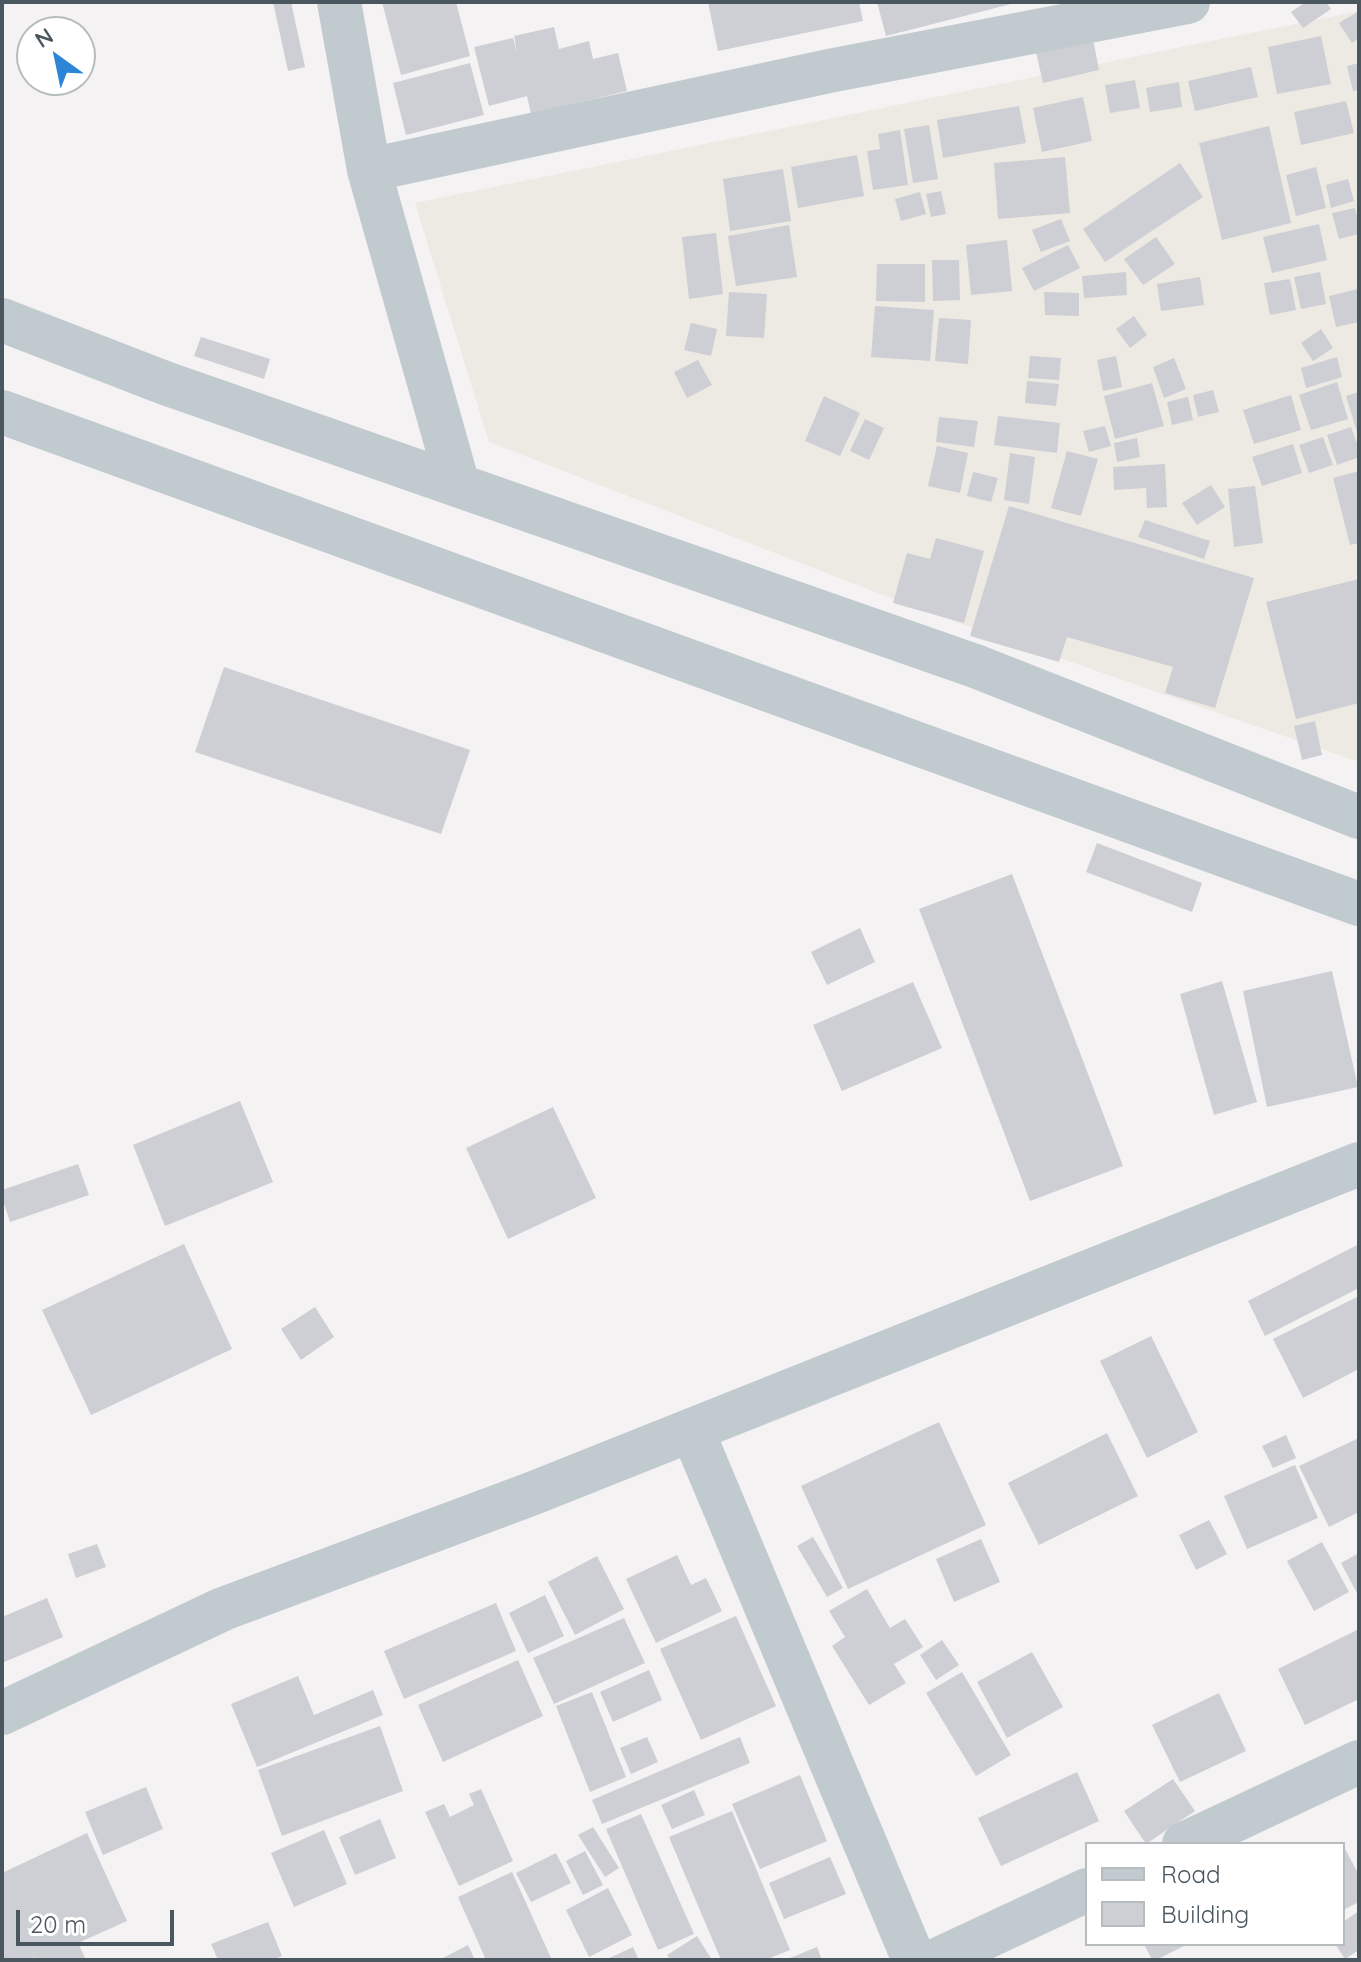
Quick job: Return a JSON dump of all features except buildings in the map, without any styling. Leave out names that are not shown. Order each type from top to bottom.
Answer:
[{"type":"street","points":[[339,2],[369,170],[458,485]]},
{"type":"street","points":[[369,170],[829,71],[1188,2]]},
{"type":"street","points":[[2,320],[165,383],[975,666],[1359,817]]},
{"type":"street","points":[[2,412],[1359,904]]},
{"type":"street","points":[[2,1713],[223,1609],[516,1500],[1359,1164]]},
{"type":"street","points":[[692,1430],[914,1960]]},
{"type":"street","points":[[1188,1842],[1359,1762]]},
{"type":"street","points":[[937,1960],[1085,1891]]},
{"type":"shaded area","points":[[1359,11],[1359,762],[927,612],[489,442],[415,203]]}]
